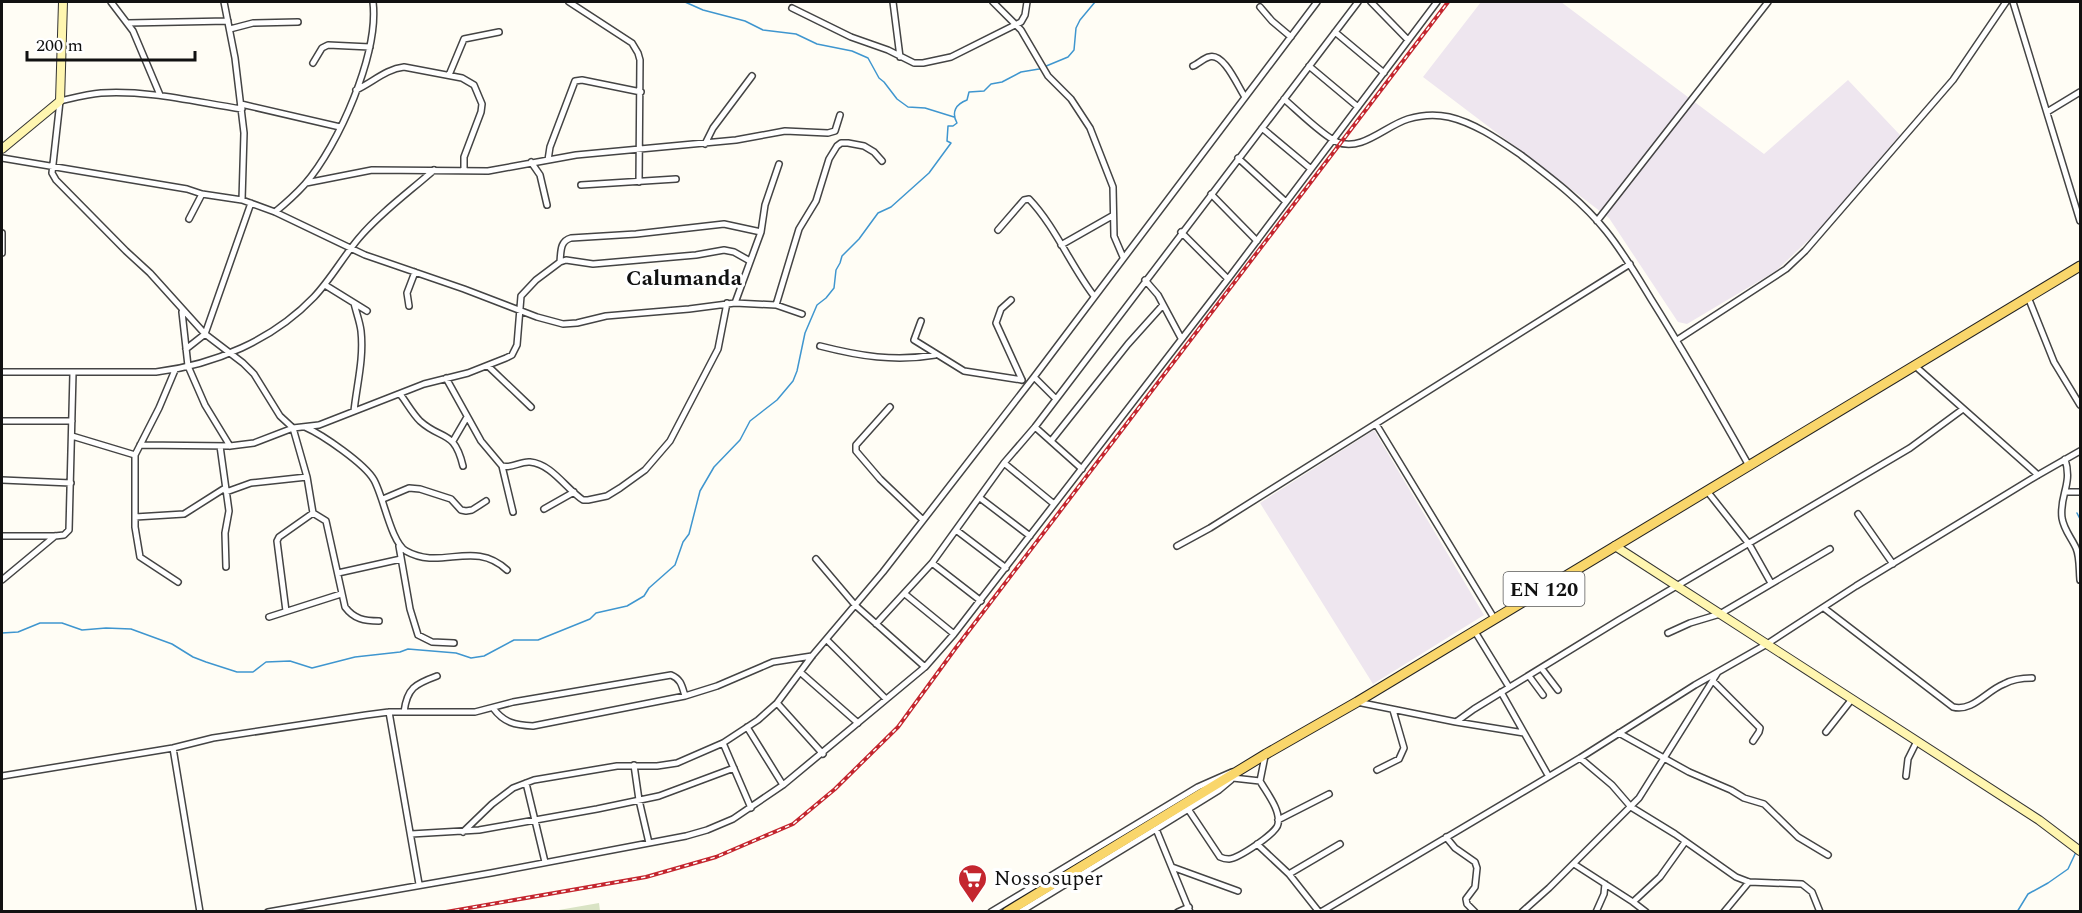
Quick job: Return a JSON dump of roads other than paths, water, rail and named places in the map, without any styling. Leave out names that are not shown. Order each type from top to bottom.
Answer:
[{"type":"main road","name":"EN 120","points":[[1007,912],[2080,266]]},
{"type":"street","points":[[63,2],[60,100],[52,167],[56,180],[150,273],[206,334],[254,374],[280,416],[293,428],[307,477],[313,513],[326,521],[338,573],[340,594],[345,607],[353,616],[368,621],[379,621]]},
{"type":"street","points":[[111,2],[128,23],[160,95]]},
{"type":"street","points":[[224,2],[230,29],[244,133],[242,200]]},
{"type":"street","points":[[275,212],[306,183],[333,144],[356,90],[370,46],[373,2]]},
{"type":"street","points":[[569,2],[632,44],[638,53],[641,92],[639,182]]},
{"type":"street","points":[[893,2],[900,57]]},
{"type":"street","points":[[993,2],[1026,37],[1045,72],[1076,105],[1090,128],[1113,187],[1114,236],[1123,257]]},
{"type":"street","points":[[792,8],[851,37],[914,63],[923,63],[951,57],[996,35],[1023,19],[1027,2]]},
{"type":"street","points":[[463,832],[513,788],[526,783],[634,765],[657,766],[676,763],[723,743],[747,728],[777,703],[1034,377],[1317,2]]},
{"type":"street","points":[[876,624],[932,563],[1004,463],[1035,427],[1358,2]]},
{"type":"street","points":[[1371,2],[1408,40]]},
{"type":"street","points":[[268,912],[649,843],[707,830],[751,808],[823,754],[925,667],[981,601],[1437,2]]},
{"type":"street","points":[[1597,221],[1768,2]]},
{"type":"street","points":[[1677,340],[1786,269],[1805,251],[1953,80],[2006,2]]},
{"type":"street","points":[[2013,2],[2080,221]]},
{"type":"street","points":[[1260,7],[1291,37]]},
{"type":"street","points":[[128,23],[228,21]]},
{"type":"street","points":[[230,29],[253,23],[298,22]]},
{"type":"street","points":[[449,75],[464,39],[499,32]]},
{"type":"street","points":[[1335,32],[1384,73]]},
{"type":"street","points":[[313,63],[322,48],[328,45],[370,46]]},
{"type":"street","points":[[1193,66],[1210,56],[1218,57],[1224,62],[1245,97]]},
{"type":"street","points":[[1309,66],[1358,107]]},
{"type":"street","points":[[356,90],[395,68],[414,68],[470,82],[482,104],[464,157],[464,171]]},
{"type":"street","points":[[705,144],[719,120],[752,76]]},
{"type":"street","points":[[548,160],[550,147],[576,81],[582,80],[641,92]]},
{"type":"street","points":[[2047,112],[2080,92]]},
{"type":"street","points":[[2,148],[60,100],[99,93],[160,95],[241,107],[340,127]]},
{"type":"street","points":[[1284,99],[1333,140],[1350,145],[1359,144],[1407,119],[1425,116],[1447,117],[1469,123],[1508,146],[1547,175],[1597,221],[1630,264],[1677,340],[1748,464]]},
{"type":"street","points":[[833,132],[838,126],[840,115]]},
{"type":"street","points":[[1262,128],[1311,170]]},
{"type":"street","points":[[306,183],[372,170],[489,171],[531,162],[736,140],[785,130],[833,132]]},
{"type":"street","points":[[833,132],[837,146]]},
{"type":"street","points":[[776,305],[799,229],[816,201],[830,159],[837,146],[841,143],[864,146],[882,161]]},
{"type":"street","points":[[2,158],[242,200],[275,212],[351,249],[518,310],[563,324],[606,316],[689,309],[727,303],[776,305],[802,314]]},
{"type":"street","points":[[1238,159],[1286,202]]},
{"type":"street","points":[[531,162],[540,175],[547,205]]},
{"type":"street","points":[[735,303],[761,232],[765,205],[779,164]]},
{"type":"street","points":[[2,372],[74,373],[176,370],[230,352],[269,335],[298,312],[325,285],[351,249],[373,224],[434,170]]},
{"type":"street","points":[[581,185],[676,179]]},
{"type":"street","points":[[189,219],[202,194]]},
{"type":"street","points":[[1211,194],[1257,241]]},
{"type":"street","points":[[998,230],[1026,198],[1034,204],[1094,296]]},
{"type":"street","points":[[186,349],[206,334],[251,203]]},
{"type":"street","points":[[1061,245],[1112,216]]},
{"type":"street","points":[[560,262],[562,244],[571,238],[636,234],[724,224],[761,232]]},
{"type":"street","points":[[2,232],[2,253]]},
{"type":"street","points":[[1181,232],[1227,279]]},
{"type":"street","points":[[140,445],[230,446],[254,443],[293,428],[319,425],[400,394],[488,366],[515,351],[518,310],[521,296],[526,289],[560,262],[566,260],[593,264],[696,255],[724,250],[734,252],[750,261]]},
{"type":"street","points":[[1177,546],[1630,264]]},
{"type":"street","points":[[409,306],[407,292],[414,272]]},
{"type":"street","points":[[1145,280],[1163,305],[1181,338]]},
{"type":"street","points":[[325,285],[367,312]]},
{"type":"street","points":[[2028,297],[2054,362],[2080,405]]},
{"type":"street","points":[[1011,300],[1001,309],[996,323],[1026,387]]},
{"type":"street","points":[[354,303],[361,329],[362,344],[362,365],[354,411]]},
{"type":"street","points":[[502,466],[530,462],[537,464],[558,477],[583,500],[608,496],[645,470],[670,441],[718,349],[727,303]]},
{"type":"street","points":[[1051,441],[1128,344],[1163,305]]},
{"type":"street","points":[[182,310],[188,366],[205,405],[230,446]]},
{"type":"street","points":[[921,321],[914,340],[935,355],[964,371],[1022,380]]},
{"type":"street","points":[[820,346],[871,358],[911,358],[935,355]]},
{"type":"street","points":[[1914,365],[2038,475]]},
{"type":"street","points":[[488,366],[531,407]]},
{"type":"street","points":[[176,370],[135,455],[135,517],[140,557],[178,582]]},
{"type":"street","points":[[2,536],[55,536],[64,535],[69,530],[74,373]]},
{"type":"street","points":[[1034,377],[1055,399]]},
{"type":"street","points":[[446,378],[481,441],[502,466],[513,512]]},
{"type":"street","points":[[400,394],[421,421],[453,441],[460,453],[463,466]]},
{"type":"street","points":[[890,407],[856,445],[856,451],[880,479],[923,520]]},
{"type":"street","points":[[1456,722],[1619,620],[1910,448],[1963,409]]},
{"type":"street","points":[[453,441],[467,417]]},
{"type":"street","points":[[2,421],[72,421]]},
{"type":"street","points":[[1376,424],[1494,618]]},
{"type":"street","points":[[305,427],[324,437],[364,467],[373,478],[383,499],[399,546],[410,609],[418,635],[432,642],[454,643]]},
{"type":"street","points":[[1035,427],[1082,469]]},
{"type":"street","points":[[72,436],[135,455]]},
{"type":"street","points":[[220,446],[229,511],[225,533],[226,567]]},
{"type":"street","points":[[1257,844],[1289,874],[1320,912],[1580,758],[1719,670],[1767,644],[1893,564],[2080,451]]},
{"type":"street","points":[[2065,459],[2069,474],[2061,508],[2062,519],[2067,535],[2077,550],[2080,580]]},
{"type":"street","points":[[1004,463],[1054,504]]},
{"type":"street","points":[[135,517],[184,514],[226,490],[251,483],[307,477]]},
{"type":"street","points":[[2,480],[71,483]]},
{"type":"street","points":[[383,499],[409,488],[420,489],[451,499],[461,510],[466,511],[486,501]]},
{"type":"street","points":[[1707,490],[1749,544],[1771,583]]},
{"type":"street","points":[[544,509],[574,492]]},
{"type":"street","points":[[2066,492],[2080,492]]},
{"type":"street","points":[[980,498],[1030,536]]},
{"type":"street","points":[[286,611],[277,541],[292,527],[313,513]]},
{"type":"street","points":[[1858,513],[1893,564]]},
{"type":"street","points":[[956,530],[1006,568]]},
{"type":"street","points":[[2,580],[55,536]]},
{"type":"street","points":[[399,546],[407,552],[423,557],[482,555],[493,559],[507,570]]},
{"type":"street","points":[[1615,546],[1917,741],[2080,851]]},
{"type":"street","points":[[1668,633],[1719,614],[1830,549]]},
{"type":"street","points":[[338,573],[401,558]]},
{"type":"street","points":[[816,559],[855,605],[925,667]]},
{"type":"street","points":[[932,563],[981,601]]},
{"type":"street","points":[[269,617],[340,594]]},
{"type":"street","points":[[904,594],[954,634]]},
{"type":"street","points":[[1824,608],[1953,707],[1961,709],[1971,706],[1985,694],[2004,683],[2019,678],[2032,678]]},
{"type":"street","points":[[1474,630],[1509,687]]},
{"type":"street","points":[[827,640],[886,699]]},
{"type":"street","points":[[493,708],[506,721],[516,725],[533,726],[685,696],[717,686],[773,663],[812,656]]},
{"type":"street","points":[[1542,669],[1558,690]]},
{"type":"street","points":[[1522,912],[1574,864],[1639,798],[1719,670]]},
{"type":"street","points":[[801,672],[858,723]]},
{"type":"street","points":[[2,776],[173,748],[213,738],[389,712],[467,712],[671,675],[681,683],[685,696]]},
{"type":"street","points":[[404,712],[405,702],[418,683],[437,676]]},
{"type":"street","points":[[1529,676],[1543,695]]},
{"type":"street","points":[[1713,681],[1760,728],[1753,741]]},
{"type":"street","points":[[1501,692],[1548,775]]},
{"type":"street","points":[[1826,732],[1852,699]]},
{"type":"street","points":[[1357,702],[1524,733]]},
{"type":"street","points":[[777,703],[823,754]]},
{"type":"street","points":[[1377,770],[1398,759],[1404,748],[1393,710]]},
{"type":"street","points":[[389,712],[419,884]]},
{"type":"street","points":[[747,728],[783,785]]},
{"type":"street","points":[[1619,732],[1689,772],[1744,798],[1764,804],[1798,837],[1828,855]]},
{"type":"street","points":[[1906,776],[1908,759],[1917,741]]},
{"type":"street","points":[[723,743],[751,808]]},
{"type":"street","points":[[173,748],[200,912]]},
{"type":"street","points":[[1188,809],[1220,857],[1228,859],[1238,856],[1257,844],[1276,830],[1278,820],[1277,812],[1260,781],[1266,754]]},
{"type":"street","points":[[1580,758],[1612,786],[1630,807],[1736,877],[1749,882],[1802,884],[1812,892],[1820,912]]},
{"type":"street","points":[[634,765],[639,801],[649,843]]},
{"type":"street","points":[[411,834],[463,832],[639,801],[659,796],[734,768]]},
{"type":"street","points":[[1022,911],[1188,809],[1233,778],[1240,770]]},
{"type":"street","points":[[991,912],[1198,787],[1224,774],[1240,770]]},
{"type":"street","points":[[1233,778],[1260,781]]},
{"type":"street","points":[[526,783],[545,862]]},
{"type":"street","points":[[1278,820],[1329,794]]},
{"type":"street","points":[[1156,829],[1190,909],[1178,912]]},
{"type":"street","points":[[1446,837],[1455,848],[1475,862],[1477,868],[1475,887],[1466,899],[1467,904],[1475,912]]},
{"type":"street","points":[[1633,902],[1660,877],[1685,842]]},
{"type":"street","points":[[1289,874],[1340,844]]},
{"type":"street","points":[[1574,864],[1647,912]]},
{"type":"street","points":[[1173,867],[1238,891]]},
{"type":"street","points":[[1724,912],[1749,882]]},
{"type":"street","points":[[1596,912],[1604,894],[1605,884]]},
{"type":"waterway","points":[[685,2],[703,10],[745,21],[763,30],[796,34],[817,44],[852,51],[868,58],[879,78],[897,99],[908,107],[925,108],[954,117]]},
{"type":"waterway","points":[[2,633],[18,632],[40,623],[62,623],[82,630],[131,629],[172,644],[206,662],[237,672],[253,672],[266,662],[290,661],[312,668],[355,657],[408,649],[456,653],[471,658],[484,656],[514,640],[538,640],[590,619],[596,613],[627,606],[644,596],[649,588],[675,565],[683,542],[689,534],[700,491],[714,467],[740,440],[750,421],[777,400],[793,381],[805,333],[817,305],[834,288],[836,270],[842,256],[859,239],[878,213],[891,207],[929,173],[951,143],[947,141],[948,126],[957,123],[954,115],[957,106],[967,100],[969,92],[984,91],[991,84],[1068,57],[1074,50],[1076,28],[1095,2]]},
{"type":"waterway","points":[[2077,513],[2080,519]]},
{"type":"waterway","points":[[2017,912],[2028,894],[2068,869],[2076,852]]},
{"type":"railway","points":[[446,912],[646,877],[716,857],[793,824],[835,789],[898,727],[1448,2]]},
{"type":"place","name":"Nossosuper","points":[[973,904]]},
{"type":"district","name":"Calumanda","points":[[684,277]]}]
